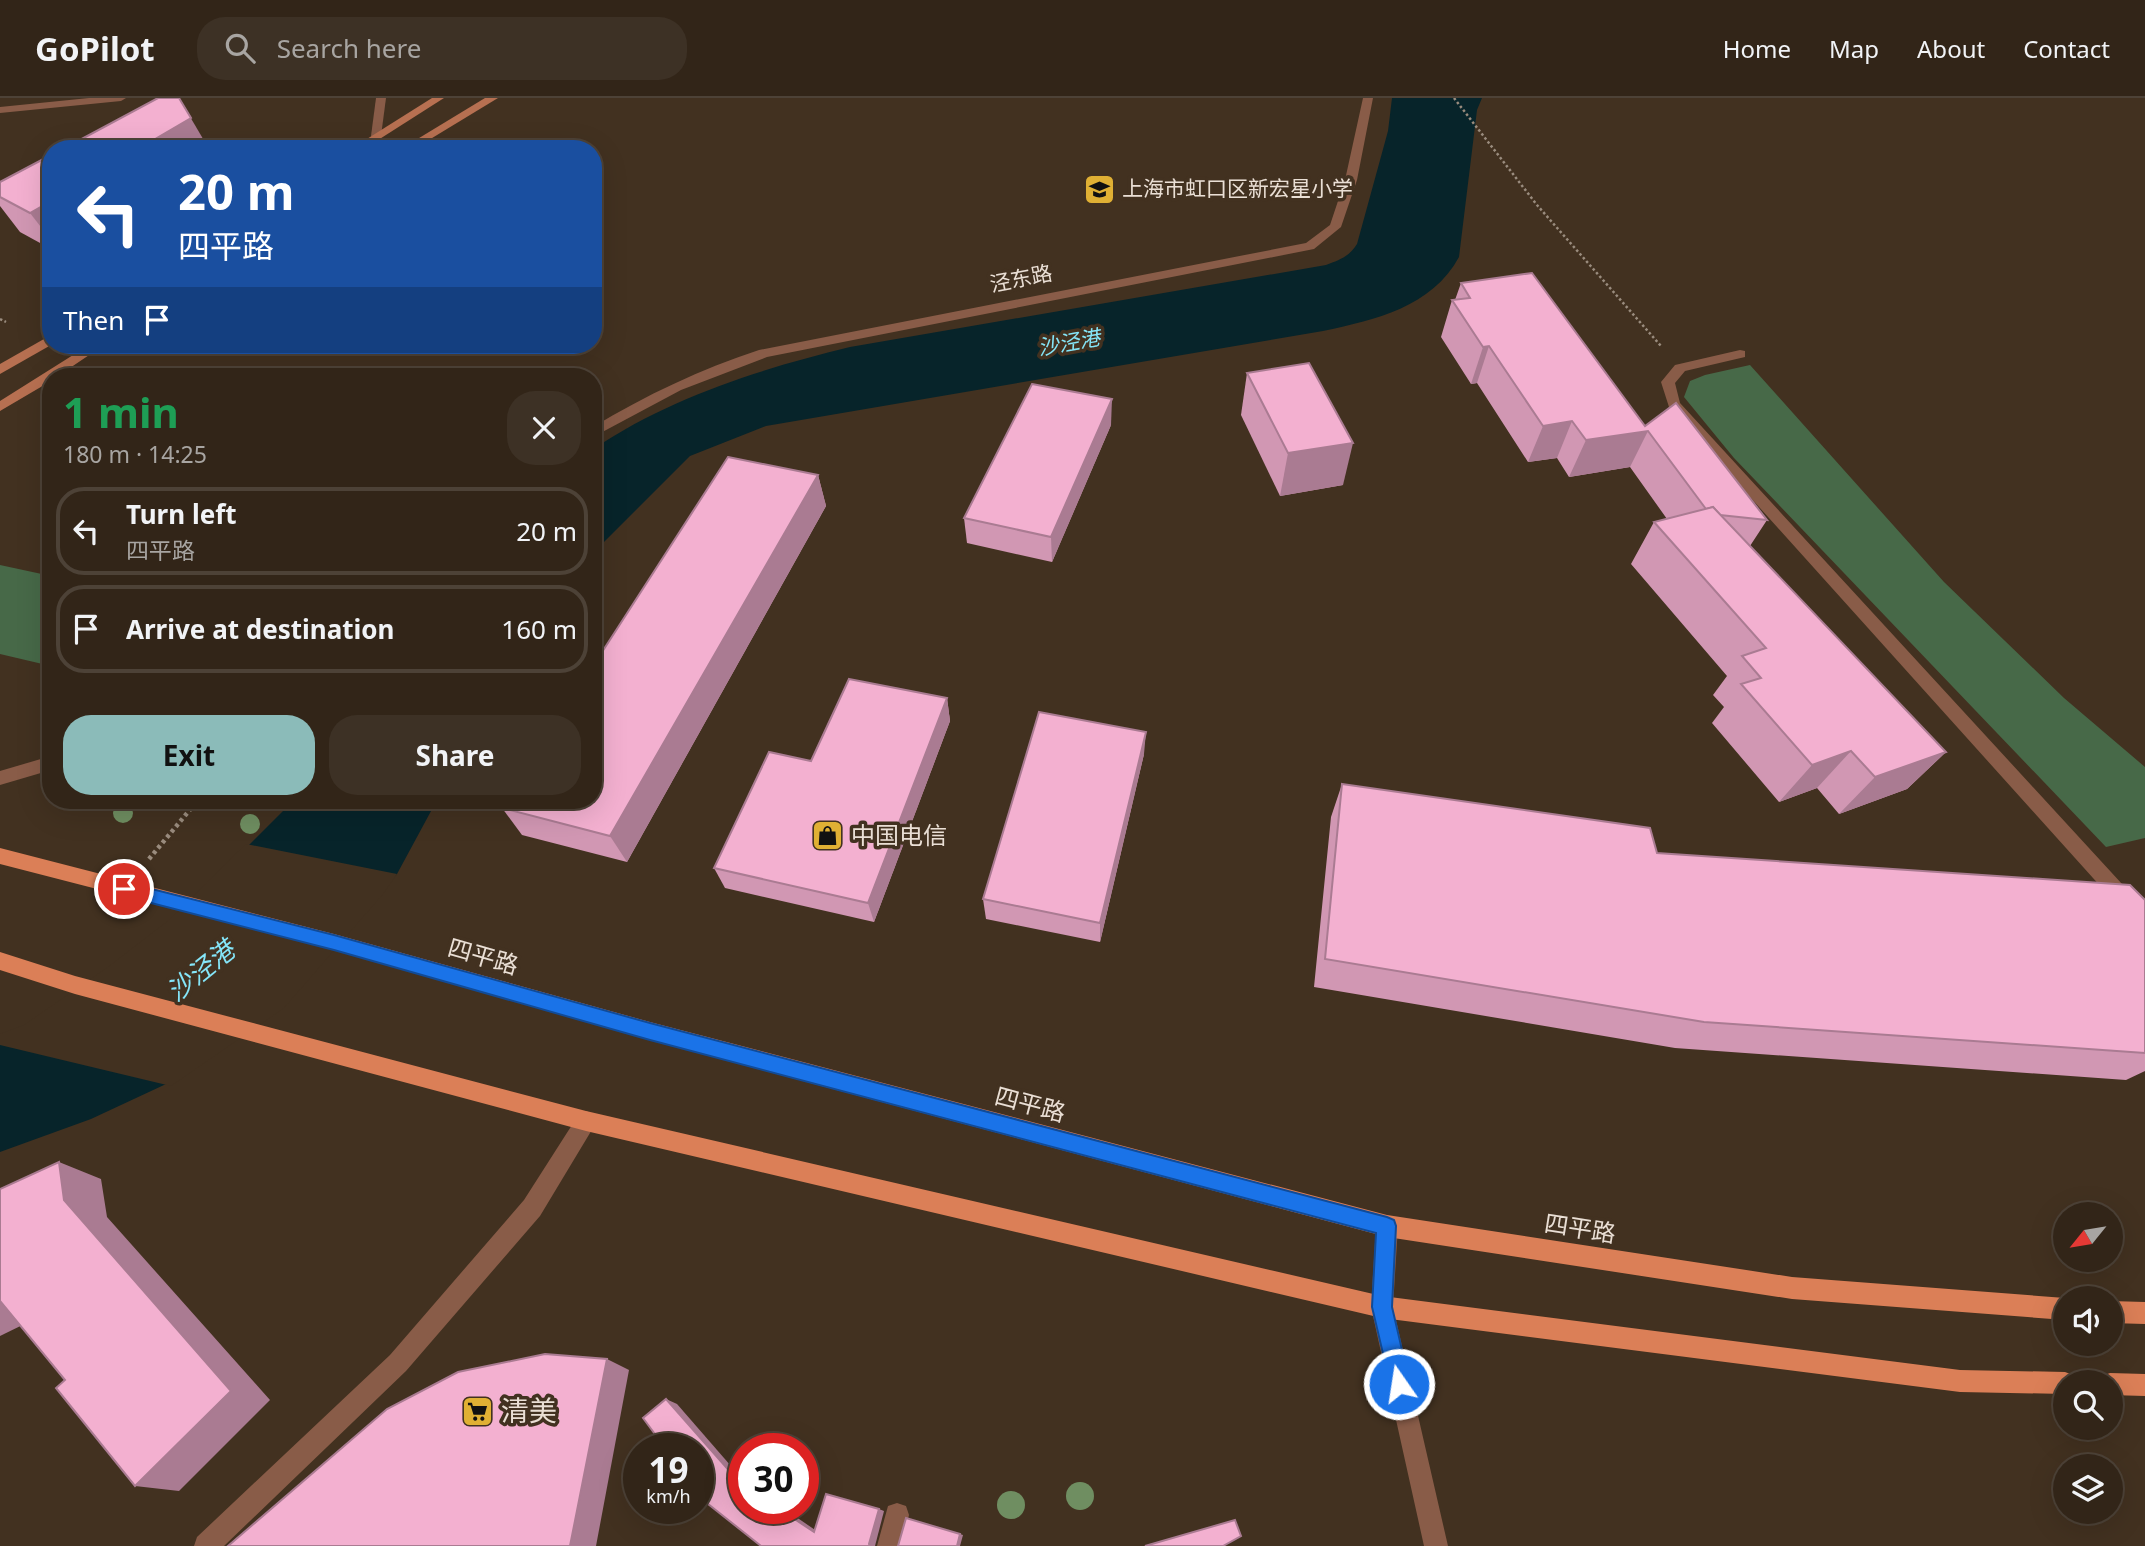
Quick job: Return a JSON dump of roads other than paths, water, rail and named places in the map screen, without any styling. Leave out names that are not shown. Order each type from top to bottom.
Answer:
[{"type":"main road","points":[[370,140],[439,98]]},
{"type":"main road","points":[[421,140],[493,98]]},
{"type":"main road","points":[[0,370],[42,344]]},
{"type":"main road","points":[[61,368],[83,354]]},
{"type":"main road","points":[[0,407],[42,380]]},
{"type":"main road","name":"四平路","points":[[0,856],[334,942],[663,1035],[1387,1226],[1792,1288],[2053,1308]]},
{"type":"main road","points":[[0,961],[75,985],[586,1121],[1382,1307],[1960,1381],[2053,1383]]},
{"type":"main road","points":[[2123,1312],[2145,1313]]},
{"type":"main road","points":[[2123,1384],[2145,1385]]},
{"type":"street","points":[[0,110],[121,98]]},
{"type":"street","points":[[376,136],[381,98]]},
{"type":"street","name":"泾东路","points":[[602,427],[628,411],[718,367],[764,353],[1310,246],[1335,227],[1351,180],[1368,98]]},
{"type":"street","points":[[1740,354],[1680,368],[1668,382],[1674,404],[2145,922]]},
{"type":"street","points":[[0,778],[42,766]]},
{"type":"street","points":[[206,1546],[398,1363],[532,1208],[586,1121]]},
{"type":"street","points":[[1387,1226],[1382,1307],[1436,1546]]},
{"type":"street","points":[[889,1546],[897,1515]]},
{"type":"water","name":"沙泾港","points":[[1392,98],[1482,98],[1477,110],[1459,257],[1448,274],[1434,288],[1400,309],[1323,331],[766,426],[690,456],[602,544],[602,444],[653,414],[717,387],[850,347],[1326,265],[1343,258],[1357,244],[1388,131]]},
{"type":"water","name":"沙泾港","points":[[285,809],[432,809],[397,874],[281,1005],[179,1078],[91,1119],[0,1152],[0,1038],[25,1028],[172,922]]},
{"type":"place","name":"上海市虹口区新宏星小学","points":[[1099,189]]},
{"type":"place","name":"中国电信","points":[[828,836]]},
{"type":"place","name":"清美","points":[[478,1411]]}]
